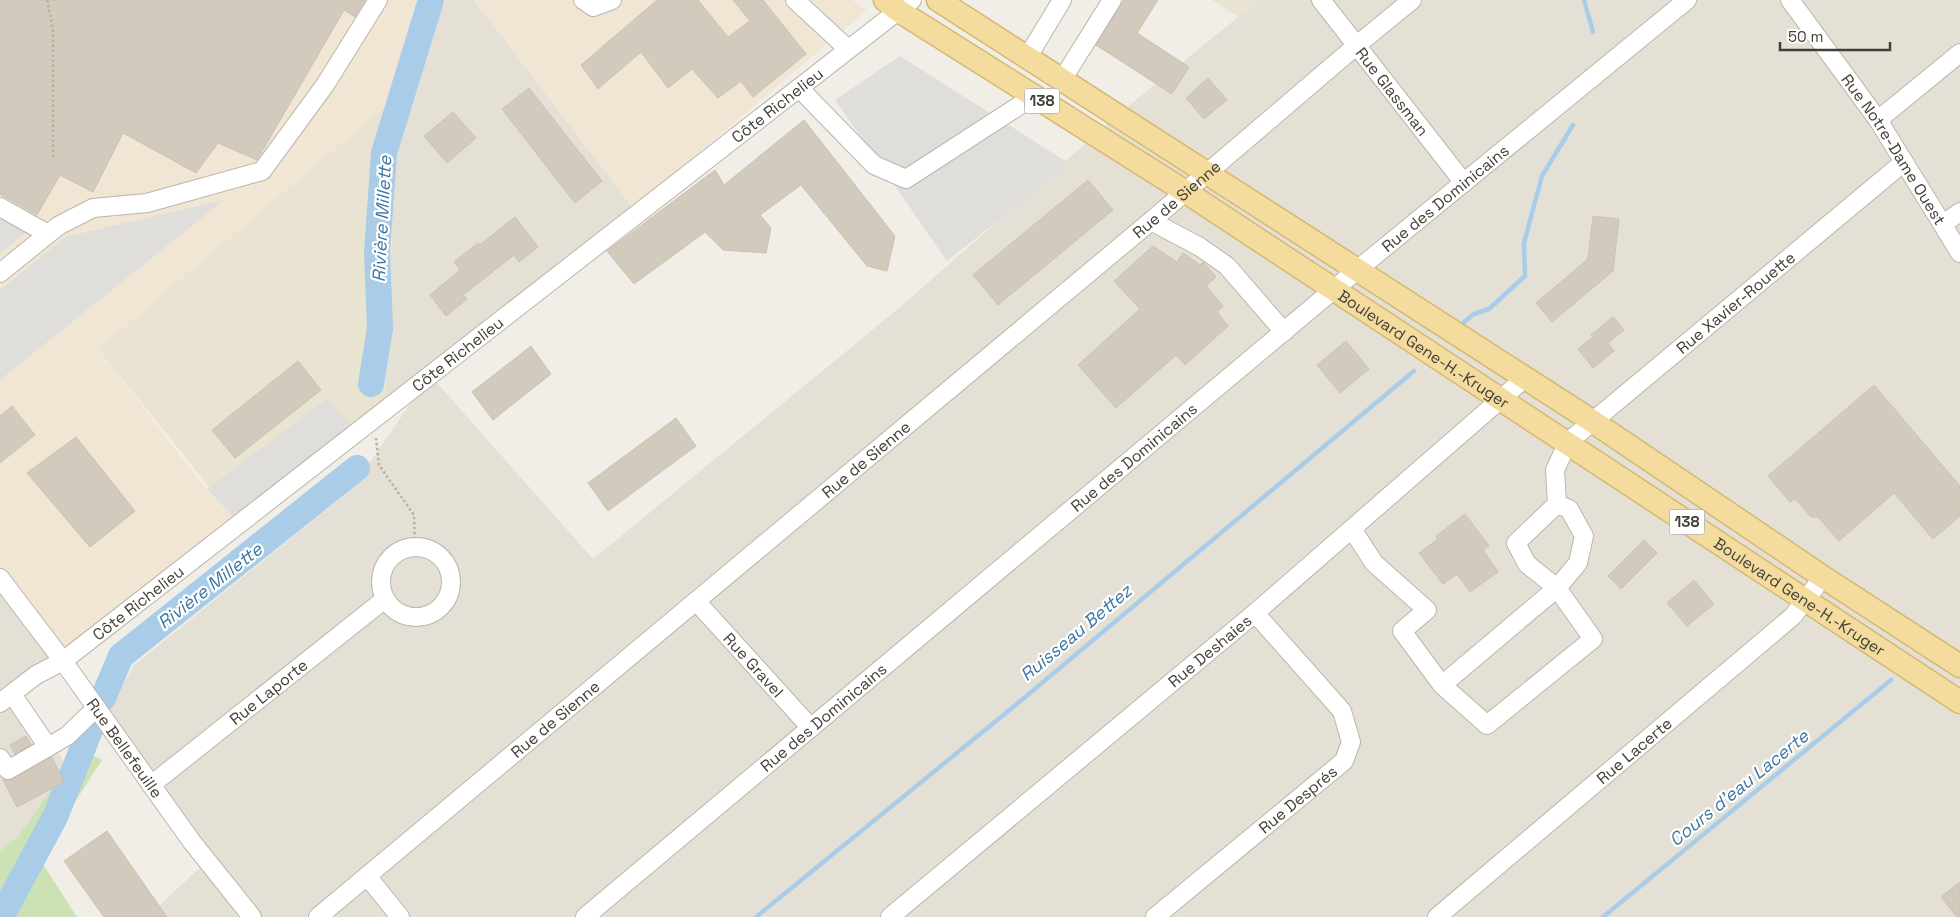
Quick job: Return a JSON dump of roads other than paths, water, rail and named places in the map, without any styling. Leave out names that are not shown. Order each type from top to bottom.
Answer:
[{"type":"main road","name":"Boulevard Gene-H.-Kruger","points":[[938,0],[1592,421],[1823,577],[1957,660]]},
{"type":"main road","name":"Boulevard Gene-H.-Kruger","points":[[899,4],[1034,96],[1186,192],[1960,702]]},
{"type":"street","points":[[0,273],[58,226],[93,208],[147,203],[262,171],[325,85],[378,0]]},
{"type":"street","points":[[583,0],[593,7],[612,0]]},
{"type":"street","points":[[795,0],[848,49]]},
{"type":"street","points":[[1028,58],[1062,0]]},
{"type":"street","points":[[1062,80],[1112,0]]},
{"type":"street","name":"Rue Glassman","points":[[1320,0],[1464,183]]},
{"type":"street","name":"Rue de Sienne","points":[[318,917],[1208,174],[1412,0]]},
{"type":"street","name":"Rue des Dominicains","points":[[585,917],[1357,270],[1687,0]]},
{"type":"street","name":"Rue Notre-Dame Ouest","points":[[1794,2],[1878,120],[1960,253]]},
{"type":"street","name":"Côte Richelieu","points":[[6,699],[36,675],[63,661],[374,419],[799,88],[848,49],[899,4]]},
{"type":"street","points":[[1878,120],[1960,53]]},
{"type":"street","points":[[799,88],[874,165],[906,180],[1034,96]]},
{"type":"street","name":"Rue Xavier-Rouette","points":[[1568,442],[1904,162]]},
{"type":"street","points":[[0,207],[48,234]]},
{"type":"street","points":[[1943,224],[1960,212]]},
{"type":"street","points":[[1151,221],[1200,248],[1227,266],[1284,332]]},
{"type":"street","name":"Rue Deshaies","points":[[890,917],[1254,613],[1502,400],[1525,378]]},
{"type":"street","points":[[1352,529],[1374,563],[1427,610],[1402,631],[1442,685],[1488,725],[1593,639],[1557,588],[1527,564],[1516,543],[1557,504],[1555,470],[1568,442]]},
{"type":"street","points":[[1442,685],[1557,588],[1578,563],[1584,536],[1569,509],[1557,504]]},
{"type":"street","points":[[415,547],[426,548],[436,553],[445,561],[450,571],[450,589],[444,604],[435,612],[413,617],[402,614],[392,608],[385,599],[382,588],[382,576],[386,565],[398,552],[415,547]]},
{"type":"street","name":"Rue Lacerte","points":[[1437,917],[1793,616],[1823,577]]},
{"type":"street","name":"Rue Bellefeuille","points":[[0,578],[63,661],[192,842],[252,917]]},
{"type":"street","name":"Rue Laporte","points":[[151,785],[385,599]]},
{"type":"street","name":"Rue Gravel","points":[[696,601],[811,728]]},
{"type":"street","name":"Rue Després","points":[[1156,917],[1344,761],[1351,742],[1342,711],[1254,613]]},
{"type":"street","points":[[6,699],[48,747]]},
{"type":"street","points":[[0,758],[8,770],[67,736],[96,708]]},
{"type":"street","points":[[367,876],[400,917]]},
{"type":"waterway","name":"Rivière Millette","points":[[371,384],[380,328],[377,252],[384,153],[431,0]]},
{"type":"waterway","name":"Ruisseau Bettez","points":[[1584,0],[1593,32]]},
{"type":"waterway","name":"Ruisseau Bettez","points":[[1464,322],[1474,314],[1489,309],[1525,276],[1524,243],[1542,176],[1573,125]]},
{"type":"waterway","name":"Ruisseau Bettez","points":[[756,917],[1018,703],[1414,371]]},
{"type":"waterway","name":"Rivière Millette","points":[[103,698],[121,656],[357,468]]},
{"type":"waterway","name":"Cours d'eau Lacerte","points":[[1603,917],[1891,680]]},
{"type":"waterway","name":"Rivière Millette","points":[[1,917],[55,817],[93,723]]}]
